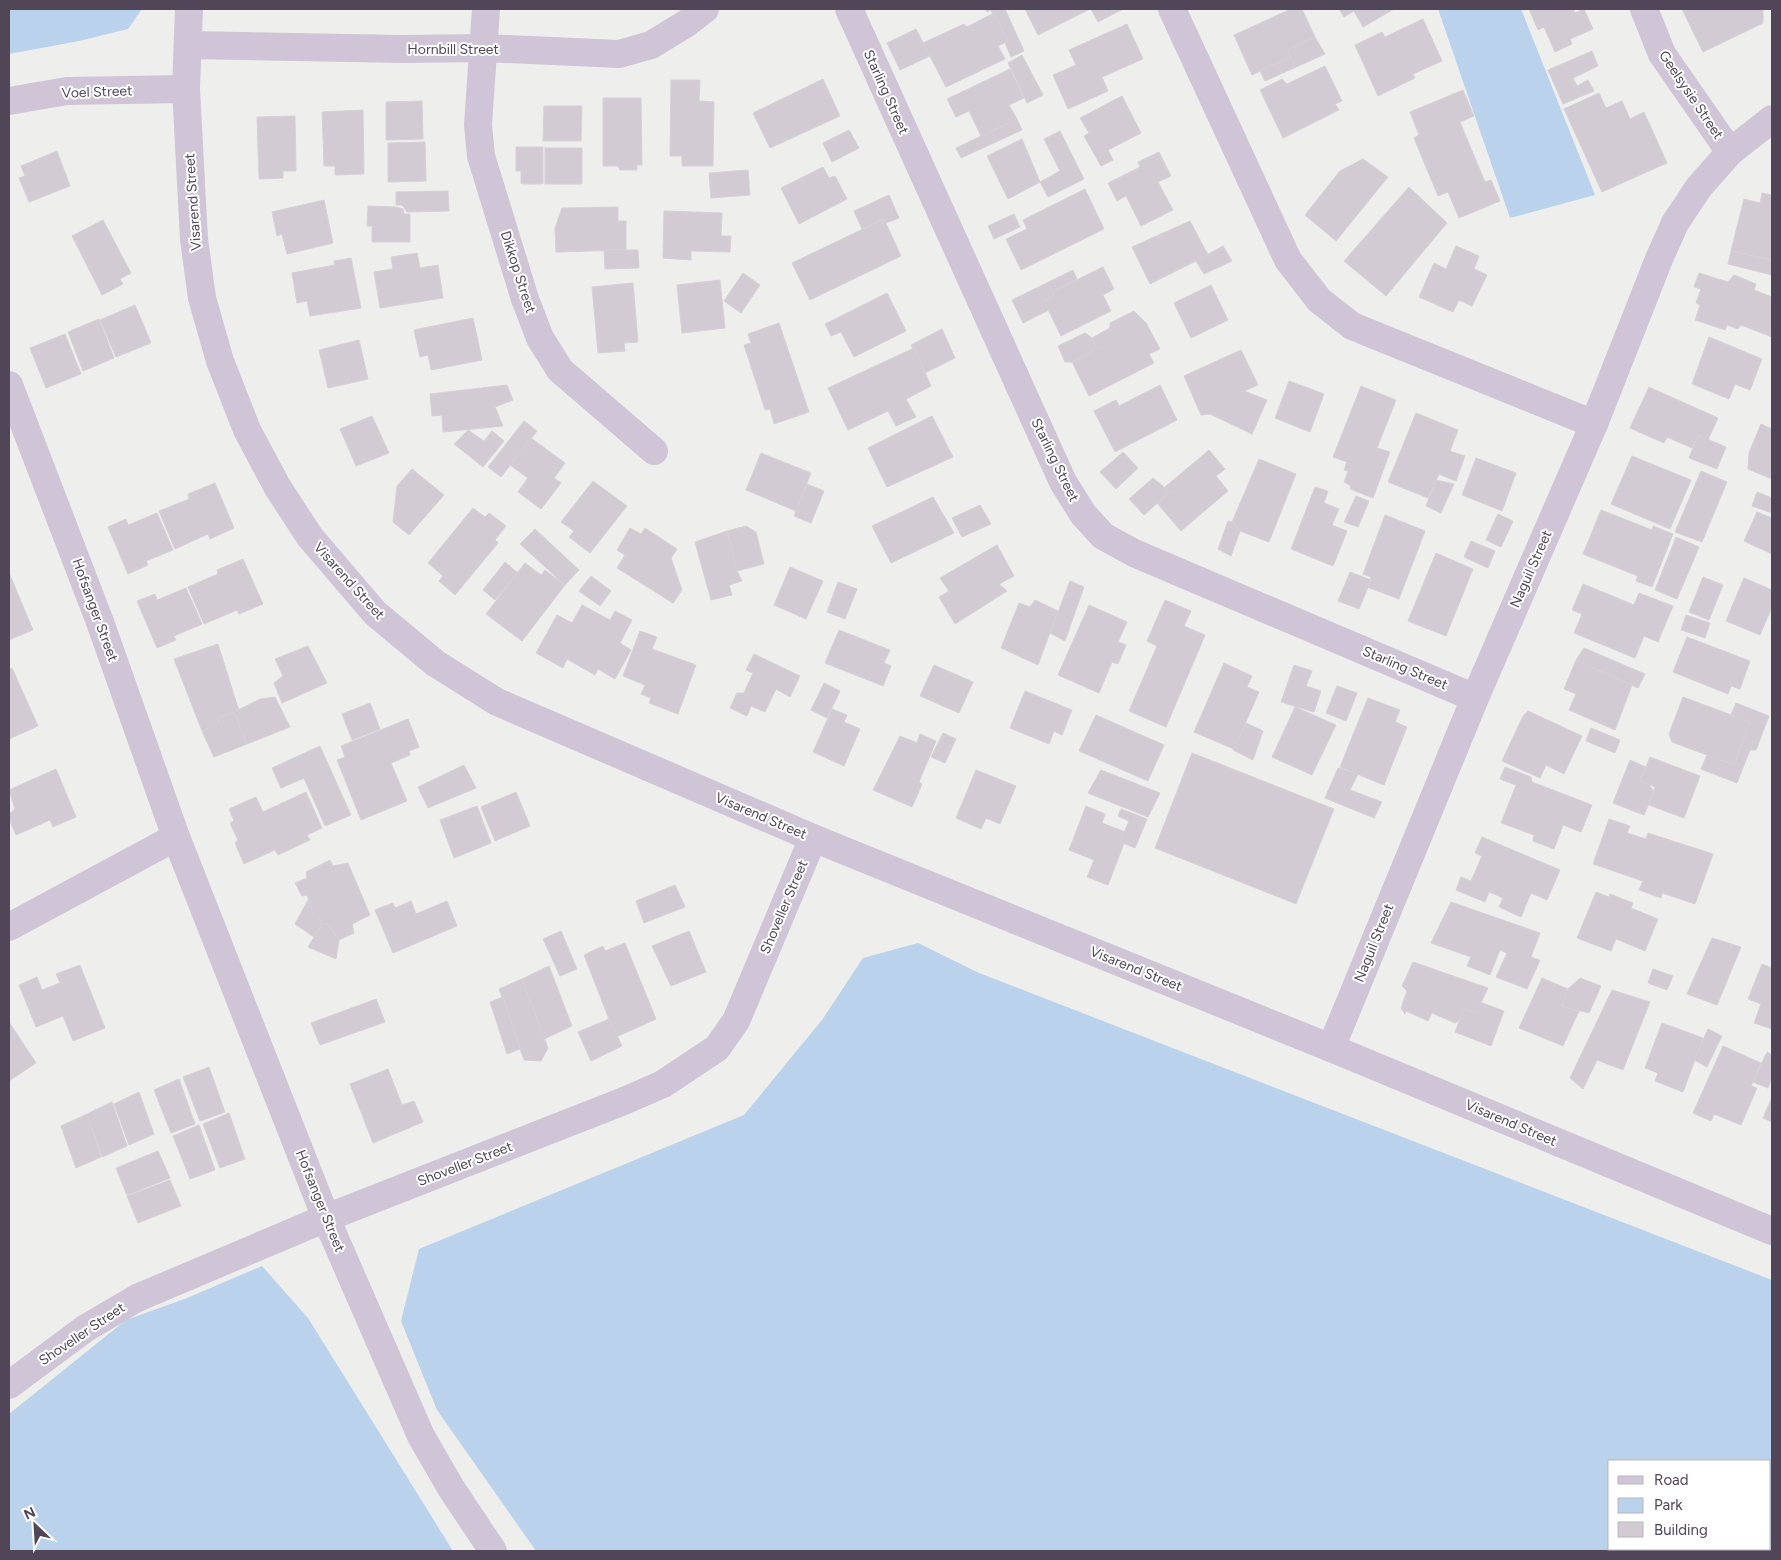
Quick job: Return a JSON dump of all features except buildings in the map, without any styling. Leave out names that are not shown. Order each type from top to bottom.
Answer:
[{"type":"street","name":"Visarend Street","points":[[190,9],[186,89],[194,239],[202,298],[220,361],[247,430],[278,488],[310,537],[375,613],[434,663],[497,702],[813,838],[1331,1048],[1772,1232]]},
{"type":"street","name":"Dikkop Street","points":[[486,9],[478,125],[481,156],[525,299],[540,338],[560,370],[654,451]]},
{"type":"street","name":"Hornbill Street","points":[[188,45],[403,49],[484,48],[619,54],[651,45],[687,23],[705,9]]},
{"type":"street","name":"Starling Street","points":[[848,9],[1063,482],[1083,514],[1103,536],[1134,553],[1475,698]]},
{"type":"street","points":[[1172,9],[1288,260],[1319,300],[1352,326],[1594,424]]},
{"type":"street","name":"Geelsysie Street","points":[[1644,9],[1662,54],[1730,152]]},
{"type":"street","name":"Voel Street","points":[[9,101],[67,91],[186,89]]},
{"type":"street","name":"Naguil Street","points":[[1331,1048],[1475,698],[1594,424],[1659,259],[1676,223],[1699,187],[1730,152],[1772,119]]},
{"type":"street","name":"Hofsanger Street","points":[[9,385],[100,622],[176,837],[326,1218],[422,1436],[451,1488],[493,1551]]},
{"type":"street","points":[[9,927],[176,837]]},
{"type":"street","name":"Shoveller Street","points":[[9,1385],[109,1313],[137,1298],[326,1218],[637,1095],[671,1079],[717,1048],[736,1021],[813,838]]},
{"type":"green space","points":[[9,9],[142,9],[128,29],[79,41],[9,54]]},
{"type":"green space","points":[[1438,9],[1521,9],[1595,195],[1510,218]]},
{"type":"green space","points":[[918,943],[979,973],[1772,1280],[1772,1551],[536,1551],[437,1410],[401,1321],[419,1249],[744,1115],[822,1020],[863,958]]},
{"type":"green space","points":[[262,1266],[308,1318],[453,1551],[9,1551],[9,1414],[126,1320],[187,1298]]}]
